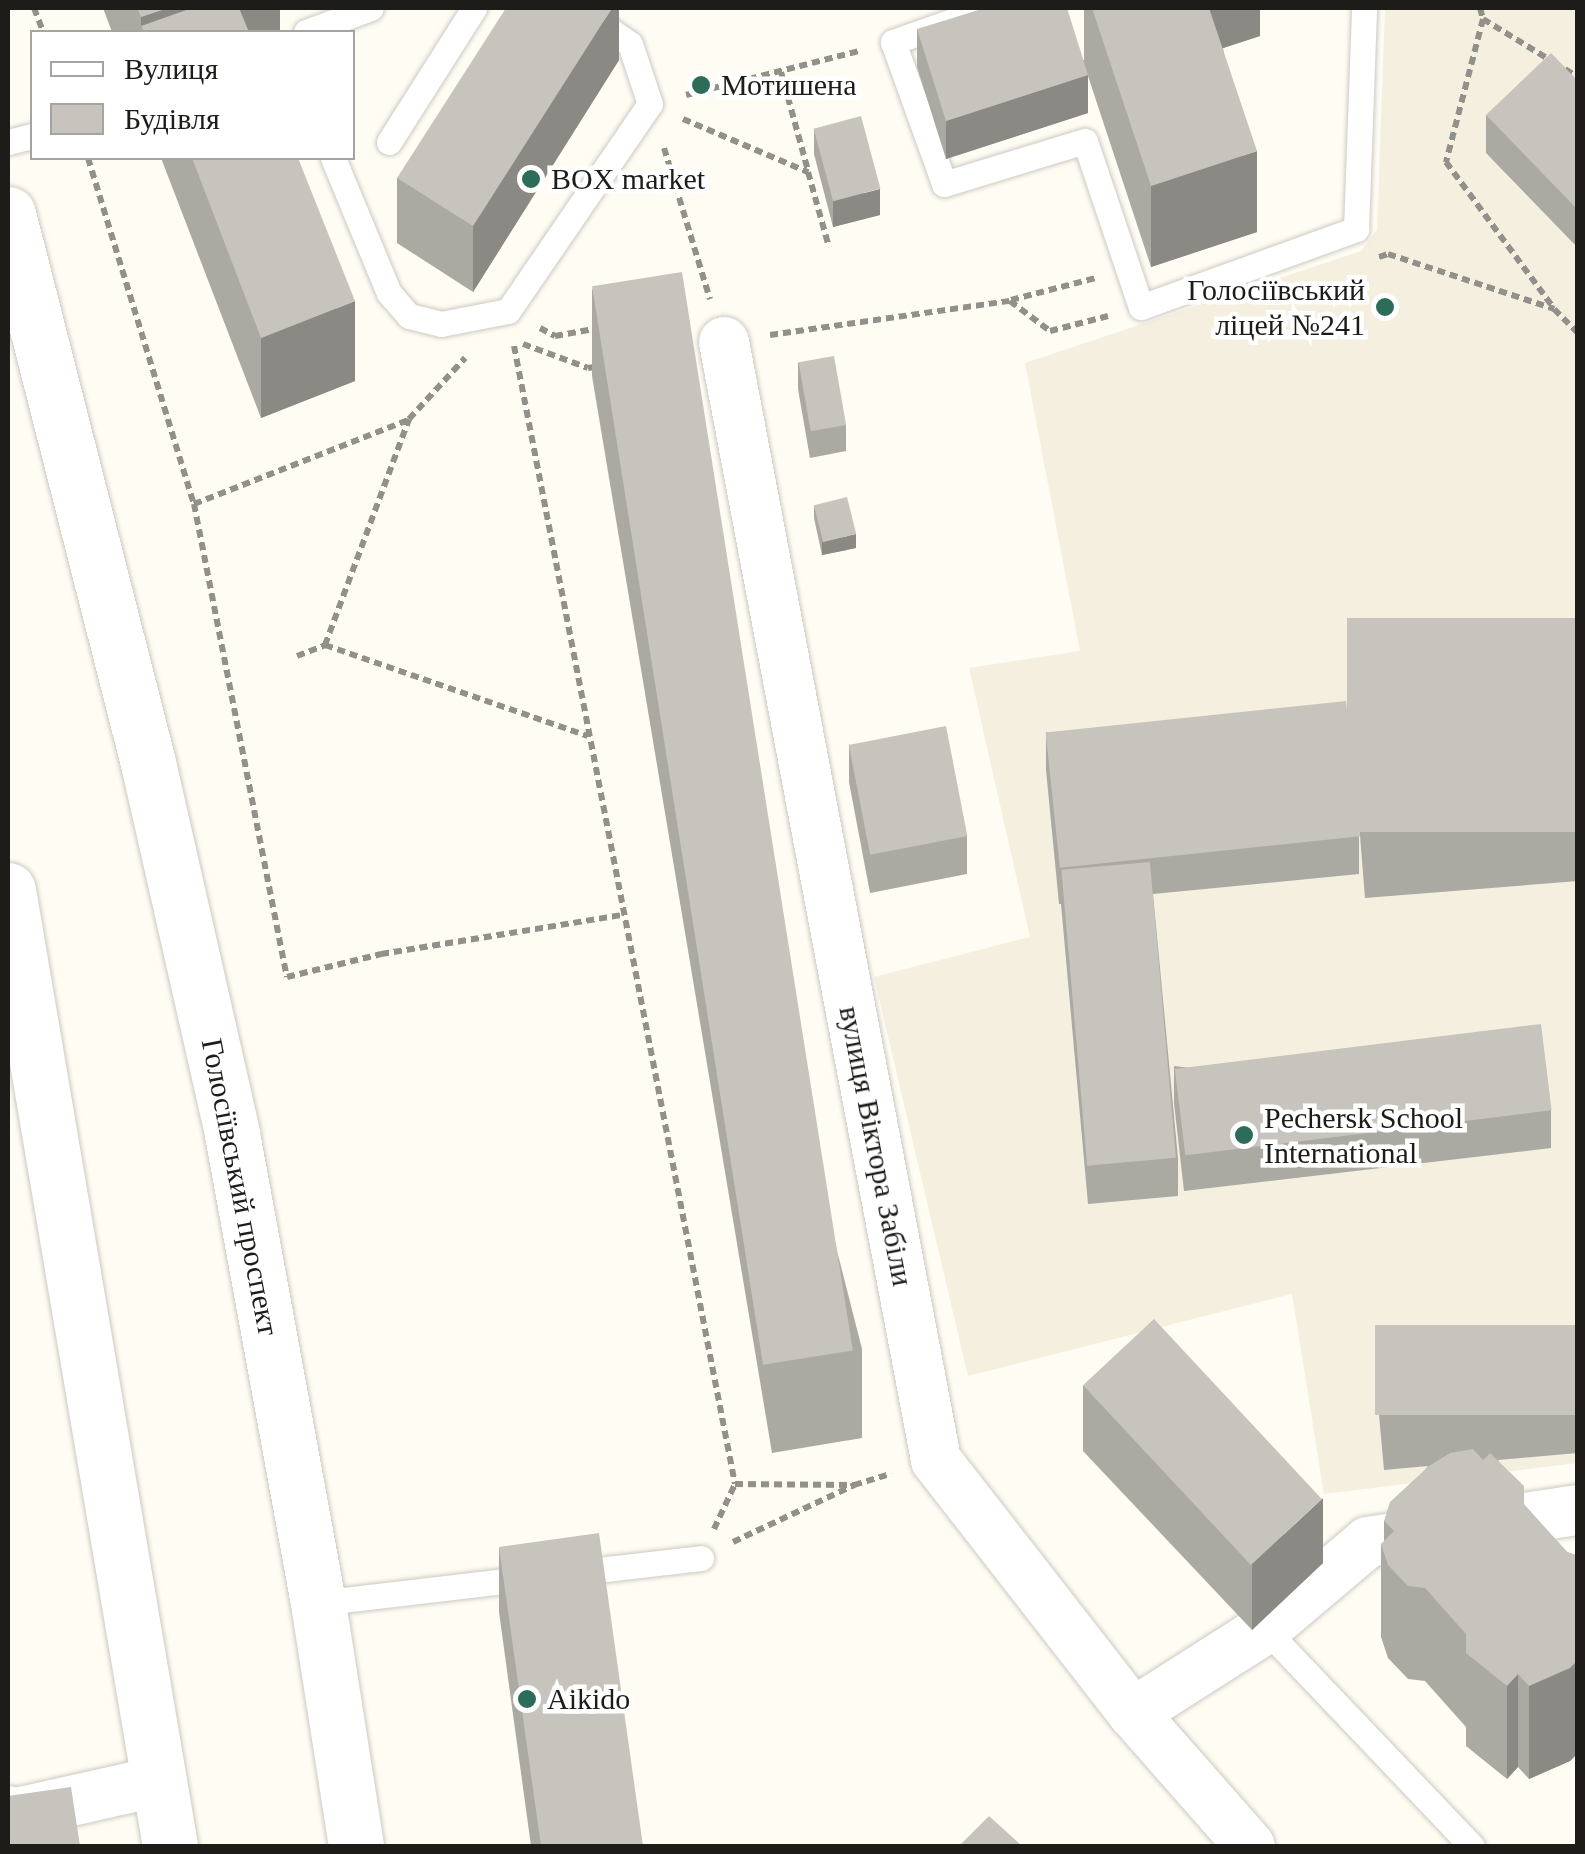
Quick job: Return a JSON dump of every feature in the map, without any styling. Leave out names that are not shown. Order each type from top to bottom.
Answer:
[{"type":"main road","name":"Голосіївський проспект","points":[[8,214],[91,534],[232,1134],[318,1603],[356,1846]]},
{"type":"main road","name":"Голосіївський проспект","points":[[8,325],[91,534]]},
{"type":"main road","points":[[8,890],[170,1846]]},
{"type":"street","name":"вулиця Віктора Забіли","points":[[710,326],[936,1460],[1133,1713],[1250,1846]]},
{"type":"street","points":[[1133,1713],[1265,1629],[1368,1542],[1578,1510]]},
{"type":"street","points":[[8,1811],[160,1781]]},
{"type":"lane","points":[[317,21],[371,8]]},
{"type":"lane","points":[[389,142],[474,8]]},
{"type":"lane","points":[[334,160],[389,293],[409,316],[440,324],[508,311],[650,104],[630,44],[578,8]]},
{"type":"lane","points":[[989,8],[893,42],[944,184],[1086,141],[1142,307],[1356,229],[1364,8]]},
{"type":"lane","points":[[318,1603],[700,1558]]},
{"type":"lane","points":[[1265,1629],[1472,1846]]},
{"type":"path","points":[[1480,8],[1483,19],[1446,162],[1554,309],[1578,334]]},
{"type":"path","points":[[1483,19],[1578,77]]},
{"type":"path","points":[[650,104],[824,60]]},
{"type":"path","points":[[780,72],[829,246]]},
{"type":"path","points":[[650,104],[808,172]]},
{"type":"path","points":[[650,104],[713,307],[710,326],[1010,301],[1132,268]]},
{"type":"path","points":[[89,160],[194,504],[287,977],[381,954],[621,915]]},
{"type":"path","points":[[1370,260],[1388,254],[1554,309]]},
{"type":"path","points":[[1010,301],[1050,331],[1142,307]]},
{"type":"path","points":[[325,645],[409,419],[508,311],[555,336],[608,326]]},
{"type":"path","points":[[607,364],[588,368],[513,340],[621,915],[735,1484],[700,1558]]},
{"type":"path","points":[[194,504],[409,419]]},
{"type":"path","points":[[297,656],[325,645],[588,736]]},
{"type":"path","points":[[700,1558],[854,1485],[936,1460]]},
{"type":"path","points":[[735,1484],[854,1485]]},
{"type":"shaded area","name":"Pechersk School International","points":[[1385,8],[1577,8],[1577,1463],[1324,1494],[1292,1294],[968,1376],[874,977],[1030,937],[969,668],[1080,651],[1025,363],[1361,251],[1377,230]]},
{"type":"building","points":[[137,8],[168,8],[141,17]]},
{"type":"building","points":[[192,8],[239,8],[248,30],[143,30],[141,26]]},
{"type":"building","points":[[506,8],[612,8],[473,226],[397,178]]},
{"type":"building","points":[[985,8],[1067,8],[1088,75],[946,121],[917,29]]},
{"type":"building","points":[[1092,8],[1209,8],[1257,151],[1151,186]]},
{"type":"building","points":[[1551,53],[1578,81],[1578,210],[1486,115]]},
{"type":"building","points":[[861,116],[880,188],[833,201],[814,129]]},
{"type":"building","points":[[193,160],[299,160],[355,301],[261,338]]},
{"type":"building","points":[[682,272],[853,1351],[763,1365],[592,286]]},
{"type":"building","points":[[834,356],[846,425],[811,431],[799,362]]},
{"type":"building","points":[[847,497],[856,534],[823,542],[814,505]]},
{"type":"building","points":[[1347,618],[1578,618],[1578,832],[1347,832]]},
{"type":"building","points":[[1346,701],[1360,836],[1060,868],[1046,733]]},
{"type":"building","points":[[946,726],[967,836],[870,855],[849,745]]},
{"type":"building","points":[[1150,862],[1176,1158],[1087,1166],[1061,870]]},
{"type":"building","points":[[1541,1024],[1552,1110],[1185,1155],[1175,1069]]},
{"type":"building","points":[[1154,1319],[1322,1499],[1251,1565],[1083,1385]]},
{"type":"building","points":[[1375,1325],[1578,1325],[1578,1415],[1375,1415]]},
{"type":"building","points":[[1473,1449],[1483,1460],[1490,1453],[1524,1486],[1524,1504],[1567,1552],[1578,1556],[1578,1660],[1570,1668],[1529,1686],[1518,1674],[1507,1686],[1466,1653],[1466,1634],[1425,1588],[1408,1586],[1388,1565],[1381,1544],[1394,1531],[1384,1521],[1390,1502],[1429,1466],[1450,1453]]},
{"type":"building","points":[[599,1533],[643,1846],[541,1846],[499,1547]]},
{"type":"building","points":[[71,1787],[80,1846],[8,1846],[8,1796]]},
{"type":"building","points":[[989,1816],[1022,1846],[959,1846]]},
{"type":"place","name":"Мотишена","points":[[701,85]]},
{"type":"place","name":"BOX market","points":[[531,179]]},
{"type":"place","name":"Голосіївський ліцей №241","points":[[1385,307]]},
{"type":"place","name":"Pechersk School International","points":[[1244,1135]]},
{"type":"place","name":"Aikido","points":[[527,1699]]}]
